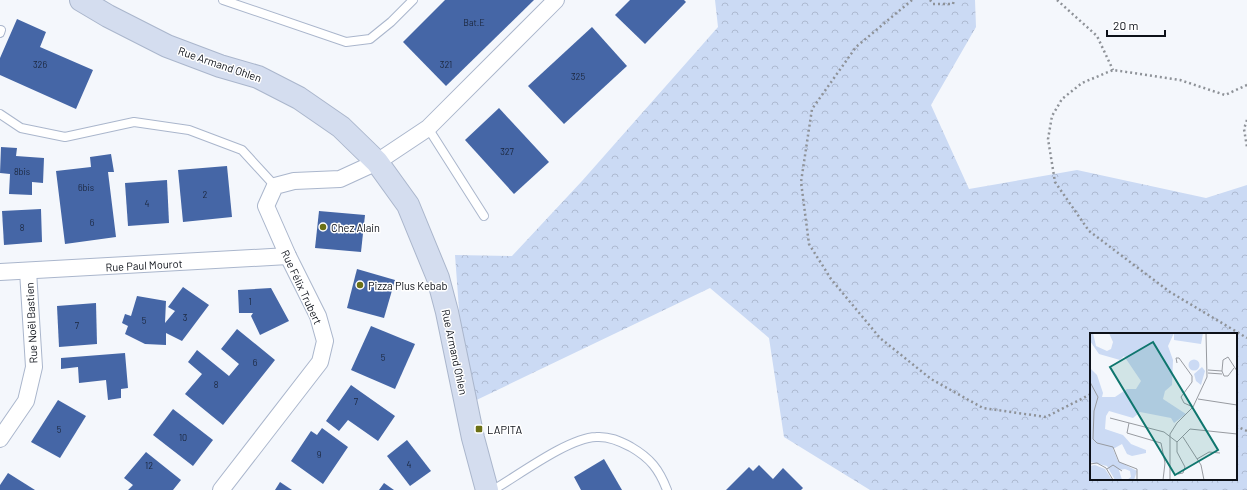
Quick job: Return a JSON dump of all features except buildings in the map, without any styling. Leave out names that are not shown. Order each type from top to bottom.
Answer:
[{"type":"main road","name":"Rue Armand Ohlen","points":[[80,0],[167,46],[220,66],[258,76],[299,98],[341,127],[377,162],[408,204],[438,278],[447,312],[473,438],[488,490]]},
{"type":"street","points":[[275,186],[294,181],[340,179],[377,162],[428,128],[556,0]]},
{"type":"street","name":"Rue Félix Trubert","points":[[221,490],[320,362],[325,341],[318,316],[288,256],[266,206],[275,186]]},
{"type":"street","name":"Rue Paul Mourot","points":[[0,272],[288,256]]},
{"type":"street","name":"Rue Noël Bastien","points":[[0,439],[26,401],[34,367],[28,271]]},
{"type":"lane","points":[[224,0],[346,42],[370,39],[391,22],[413,0]]},
{"type":"lane","points":[[0,114],[21,128],[65,138],[134,122],[189,130],[242,150],[275,186]]},
{"type":"lane","points":[[428,128],[484,216]]},
{"type":"lane","points":[[494,490],[575,441],[596,436],[618,440],[654,463],[667,490]]},
{"type":"path","points":[[912,0],[856,47],[812,110],[801,182],[808,244],[831,279],[880,338],[931,380],[983,408],[1046,417],[1090,395]]},
{"type":"path","points":[[930,0],[933,4],[953,4],[954,0]]},
{"type":"path","points":[[1057,0],[1097,36],[1113,70]]},
{"type":"path","points":[[1247,85],[1225,95],[1180,80],[1113,70],[1082,83],[1062,99],[1052,116],[1048,139],[1055,182],[1089,231],[1170,292],[1247,338]]},
{"type":"path","points":[[1247,120],[1244,129],[1247,148]]},
{"type":"path","points":[[1237,426],[1247,431]]},
{"type":"green space","points":[[715,0],[975,0],[976,27],[931,105],[969,189],[1077,170],[1206,198],[1247,185],[1247,490],[870,490],[784,437],[769,338],[710,288],[466,405],[455,255],[512,256],[582,181],[718,27]]},
{"type":"place","name":"Chez Alain","points":[[323,227]]},
{"type":"place","name":"Pizza Plus Kebab","points":[[360,285]]},
{"type":"place","name":"LAPITA","points":[[479,429]]}]
